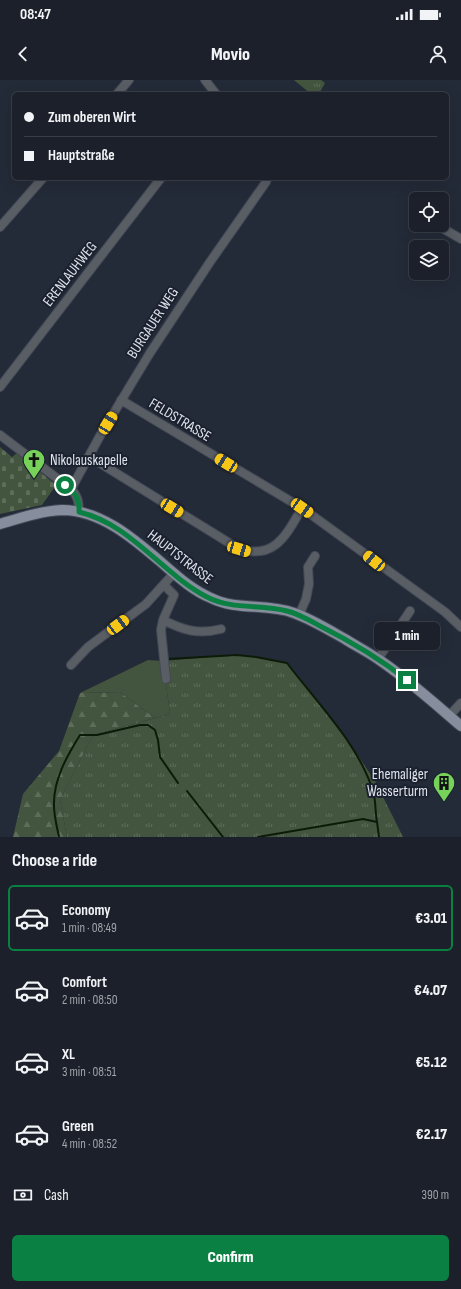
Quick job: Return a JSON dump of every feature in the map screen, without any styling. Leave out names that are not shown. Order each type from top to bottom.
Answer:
[{"type":"main road","name":"HAUPTSTRASSE","points":[[0,524],[48,511],[75,511],[98,518],[120,530],[201,593],[221,603],[281,610],[299,615],[335,634],[378,659],[423,693],[461,726]]},
{"type":"street","points":[[119,92],[130,80]]},
{"type":"street","points":[[205,80],[214,92]]},
{"type":"street","points":[[0,227],[41,180]]},
{"type":"street","name":"ERENLAUHWEG","points":[[0,387],[159,180]]},
{"type":"street","name":"BURGAUER WEG","points":[[71,489],[142,365],[205,268],[266,180]]},
{"type":"street","points":[[449,232],[461,239]]},
{"type":"street","name":"FELDSTRASSE","points":[[121,400],[302,508],[445,612],[461,627]]},
{"type":"street","points":[[0,435],[76,494],[78,500],[75,511]]},
{"type":"street","points":[[90,457],[239,549],[251,552],[270,549],[278,544],[289,531],[302,508]]},
{"type":"street","points":[[299,615],[306,599],[309,584],[308,567],[315,556]]},
{"type":"street","points":[[71,665],[88,647],[146,604],[174,573]]},
{"type":"street","points":[[164,584],[174,595],[162,620],[161,640],[166,680]]},
{"type":"street","points":[[378,659],[410,611]]},
{"type":"street","points":[[162,620],[182,629],[196,632],[209,632],[221,629]]},
{"type":"street","points":[[449,716],[461,703]]},
{"type":"green space","points":[[294,80],[321,80],[325,83],[320,92],[309,92]]},
{"type":"green space","points":[[0,447],[12,457],[17,453],[56,485],[42,505],[0,514]]},
{"type":"green space","points":[[235,655],[256,657],[287,663],[352,747],[375,781],[403,837],[67,837],[60,800],[93,735],[170,714],[163,661]]},
{"type":"green space","points":[[148,660],[163,661],[170,714],[155,718],[120,692],[80,693]]},
{"type":"green space","points":[[120,692],[155,718],[93,735],[60,800],[67,837],[13,837],[23,794],[59,751],[80,693]]},
{"type":"waterway","points":[[167,659],[237,655],[287,663],[336,724],[357,756],[373,791],[377,822]]},
{"type":"waterway","points":[[59,837],[54,810],[54,796],[58,778],[70,751],[80,735],[97,735],[140,725],[148,725],[155,730],[160,757],[178,783]]},
{"type":"waterway","points":[[187,791],[223,837]]},
{"type":"waterway","points":[[258,837],[363,819],[377,822],[379,837]]},
{"type":"place","name":"Nikolauskapelle","points":[[34,480]]},
{"type":"place","name":"Ehemaliger Wasserturm","points":[[444,802]]},
{"type":"route","points":[[65,485],[76,494],[79,503],[79,512],[98,518],[126,535],[201,593],[214,600],[227,604],[289,611],[299,615],[378,659],[407,680]]}]
